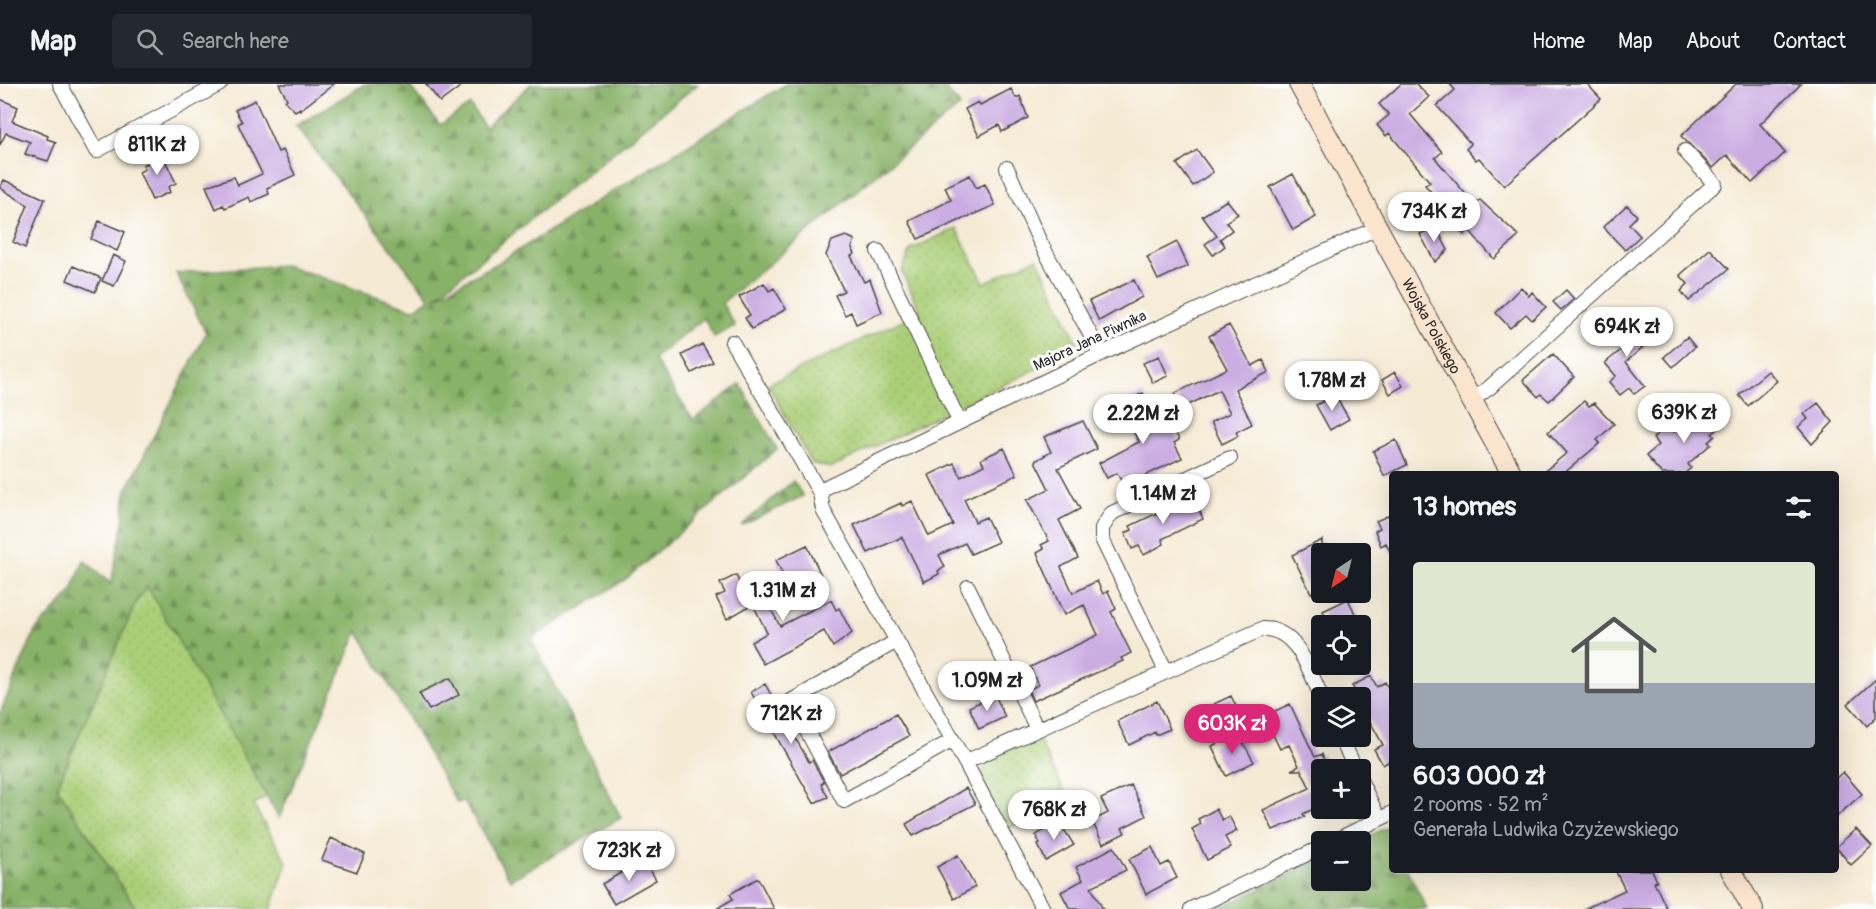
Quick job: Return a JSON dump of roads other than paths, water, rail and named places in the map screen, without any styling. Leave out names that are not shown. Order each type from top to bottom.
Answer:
[{"type":"main road","name":"Wojska Polskiego","points":[[1299,84],[1510,471]]},
{"type":"main road","points":[[1733,873],[1753,909]]},
{"type":"street","points":[[60,84],[96,150],[220,84]]},
{"type":"street","points":[[1472,400],[1489,388],[1715,184],[1685,151]]},
{"type":"street","points":[[1006,168],[1040,240],[1101,354]]},
{"type":"street","name":"Majora Jana Piwnika","points":[[820,493],[828,486],[959,421],[1377,228]]},
{"type":"street","points":[[878,251],[959,421]]},
{"type":"street","points":[[732,342],[820,493],[823,510],[895,642],[953,740],[1043,909]]},
{"type":"street","points":[[1166,671],[1102,539],[1102,528],[1112,513],[1230,458]]},
{"type":"street","points":[[968,587],[1037,729]]},
{"type":"street","points":[[965,762],[1255,632],[1270,629],[1282,634],[1295,646],[1316,687]]},
{"type":"street","points":[[895,642],[791,701],[844,801],[953,740]]},
{"type":"street","points":[[1355,831],[1386,816],[1371,795]]},
{"type":"street","points":[[1191,909],[1311,852]]}]
